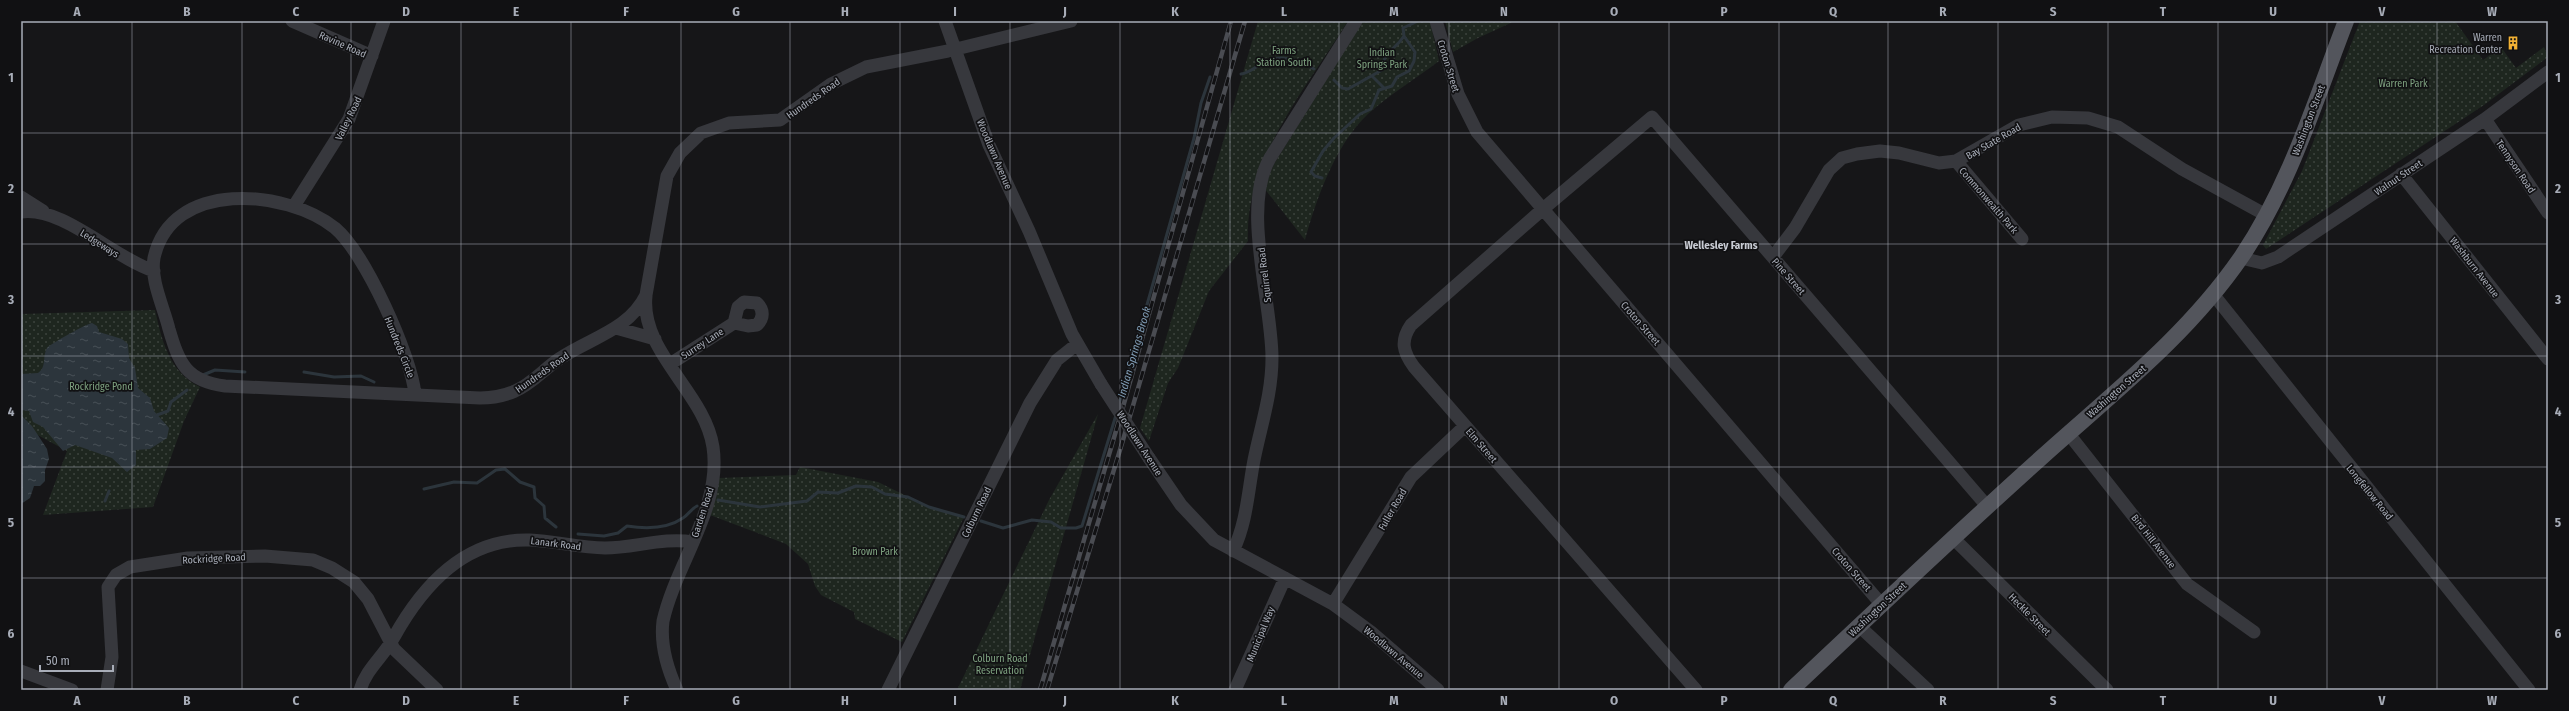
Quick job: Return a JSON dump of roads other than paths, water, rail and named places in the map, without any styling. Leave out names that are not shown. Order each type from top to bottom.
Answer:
[{"type":"main road","name":"Washington Street","points":[[1791,690],[1987,506],[2164,348],[2213,294],[2241,258],[2266,215],[2296,152],[2346,21]]},
{"type":"street","name":"Ravine Road","points":[[292,21],[372,56]]},
{"type":"street","name":"Valley Road","points":[[294,206],[345,127],[359,95],[384,21]]},
{"type":"street","name":"Woodlawn Avenue","points":[[944,21],[990,146],[1077,344],[1149,458],[1198,526],[1214,540],[1233,551],[1333,604],[1371,632],[1438,690]]},
{"type":"street","name":"Hundreds Road","points":[[416,394],[480,398],[506,395],[529,384],[566,355],[616,328],[635,312],[646,295],[667,176],[677,157],[695,138],[712,127],[728,123],[780,120],[831,84],[860,69],[955,49],[1071,21]]},
{"type":"street","name":"Squirrel Road","points":[[1233,551],[1242,530],[1253,463],[1272,381],[1271,340],[1262,267],[1258,209],[1261,178],[1270,158],[1356,21]]},
{"type":"street","name":"Croton Street","points":[[1436,21],[1458,94],[1470,121],[1543,209],[1882,605]]},
{"type":"street","name":"Walnut Street","points":[[2241,258],[2259,263],[2277,258],[2485,119],[2548,72]]},
{"type":"street","name":"Bay State Road","points":[[1773,257],[1795,228],[1829,170],[1842,158],[1857,154],[1880,152],[1899,153],[1938,163],[1956,161],[1972,154],[2007,131],[2032,120],[2059,116],[2095,119],[2132,134],[2182,169],[2266,215]]},
{"type":"street","name":"Pine Street","points":[[1543,209],[1652,117],[1987,506]]},
{"type":"street","name":"Tennyson Road","points":[[2485,119],[2548,212]]},
{"type":"street","name":"Commonwealth Park","points":[[1956,161],[2022,239]]},
{"type":"street","name":"Washburn Avenue","points":[[2401,174],[2548,359]]},
{"type":"street","name":"Ledgeways","points":[[21,197],[124,258],[154,271]]},
{"type":"street","name":"Hundreds Circle","points":[[242,199],[269,201],[294,206],[329,224],[356,252],[370,277],[408,363],[416,394],[225,386],[202,381],[186,370],[178,356],[154,271],[156,254],[167,232],[182,216],[196,207],[215,201],[242,199]]},
{"type":"street","name":"Elm Street","points":[[1543,209],[1411,325],[1405,335],[1403,346],[1406,356],[1465,426],[1696,690]]},
{"type":"street","name":"Ledgeways","points":[[21,212],[47,213]]},
{"type":"street","name":"Longfellow Road","points":[[2213,294],[2529,690]]},
{"type":"street","name":"Garden Road","points":[[646,295],[647,318],[655,339],[704,419],[713,446],[714,463],[711,487],[693,542],[668,604],[662,627],[665,657],[678,690]]},
{"type":"street","name":"Surrey Lane","points":[[670,364],[734,323]]},
{"type":"street","points":[[616,328],[655,339]]},
{"type":"street","name":"Colburn Road","points":[[888,690],[1030,403],[1057,360],[1077,344]]},
{"type":"street","name":"Fuller Road","points":[[1333,604],[1411,477],[1465,426]]},
{"type":"street","name":"Bird Hill Avenue","points":[[2068,433],[2187,584],[2254,632]]},
{"type":"street","name":"Heckle Street","points":[[1953,538],[2107,690]]},
{"type":"street","name":"Lanark Road","points":[[360,690],[367,673],[390,643],[410,608],[438,576],[463,558],[489,546],[523,540],[600,548],[678,540],[693,542]]},
{"type":"street","name":"Rockridge Road","points":[[107,690],[112,656],[108,587],[116,575],[137,566],[188,558],[251,556],[293,557],[320,562],[344,575],[362,589],[376,612],[390,643],[397,653],[437,690]]},
{"type":"street","name":"Municipal Way","points":[[1236,690],[1285,578]]},
{"type":"street","points":[[1859,626],[1928,690]]},
{"type":"street","points":[[21,671],[72,690]]},
{"type":"water","name":"Rockridge Pond","points":[[92,323],[97,326],[99,332],[122,339],[128,344],[129,358],[135,368],[138,388],[150,398],[154,411],[169,428],[167,438],[150,449],[136,450],[136,465],[127,472],[112,458],[75,445],[63,451],[43,427],[33,422],[29,411],[21,410],[21,374],[38,373],[41,371],[47,348],[69,334]]},
{"type":"water","points":[[21,415],[32,426],[47,449],[49,459],[45,470],[45,481],[40,486],[34,486],[30,498],[21,504]]},
{"type":"waterway","name":"Indian Springs Brook","points":[[1334,80],[1342,88],[1348,89],[1382,70],[1387,54],[1404,36],[1403,28],[1418,21]]},
{"type":"waterway","points":[[1322,178],[1315,176],[1311,172],[1323,151],[1334,138],[1360,114],[1371,109],[1379,90],[1392,86],[1397,77],[1409,71],[1414,61],[1415,52],[1404,36]]},
{"type":"waterway","name":"Indian Springs Brook","points":[[1241,74],[1268,61],[1281,58],[1295,60],[1314,69]]},
{"type":"waterway","points":[[1372,76],[1384,88]]},
{"type":"waterway","name":"Indian Springs Brook","points":[[1119,404],[1194,138],[1201,103],[1210,77]]},
{"type":"waterway","name":"Indian Springs Brook","points":[[203,375],[215,370],[245,372]]},
{"type":"waterway","name":"Indian Springs Brook","points":[[304,372],[334,377],[361,376],[374,382]]},
{"type":"waterway","name":"Indian Springs Brook","points":[[157,415],[168,411],[171,402],[187,390]]},
{"type":"waterway","name":"Indian Springs Brook","points":[[981,521],[1003,528],[1032,520],[1051,522],[1061,528],[1076,528],[1082,526],[1116,415]]},
{"type":"waterway","name":"Indian Springs Brook","points":[[424,489],[454,482],[477,483],[496,470],[505,469],[520,482],[534,487],[535,498],[544,506],[545,518],[556,527]]},
{"type":"waterway","name":"Indian Springs Brook","points":[[718,500],[760,507],[807,501],[818,492],[838,493],[856,486],[872,487],[885,494],[908,497],[929,507],[964,517]]},
{"type":"waterway","points":[[105,501],[109,491]]},
{"type":"waterway","name":"Indian Springs Brook","points":[[578,534],[604,536],[618,533],[627,526],[642,528],[663,526],[677,522],[697,506]]},
{"type":"railway","points":[[1040,690],[1123,407],[1231,21]]},
{"type":"railway","points":[[1047,690],[1123,440],[1245,21]]},
{"type":"place","name":"Warren Recreation Center","points":[[2513,43]]},
{"type":"district","name":"Wellesley Farms","points":[[1721,245]]},
{"type":"park label","name":"Farms Station South","points":[[1284,56]]},
{"type":"park label","name":"Indian Springs Park","points":[[1382,58]]},
{"type":"park label","name":"Warren Park","points":[[2403,83]]},
{"type":"park label","name":"Brown Park","points":[[875,551]]},
{"type":"park label","name":"Colburn Road Reservation","points":[[1000,664]]}]
